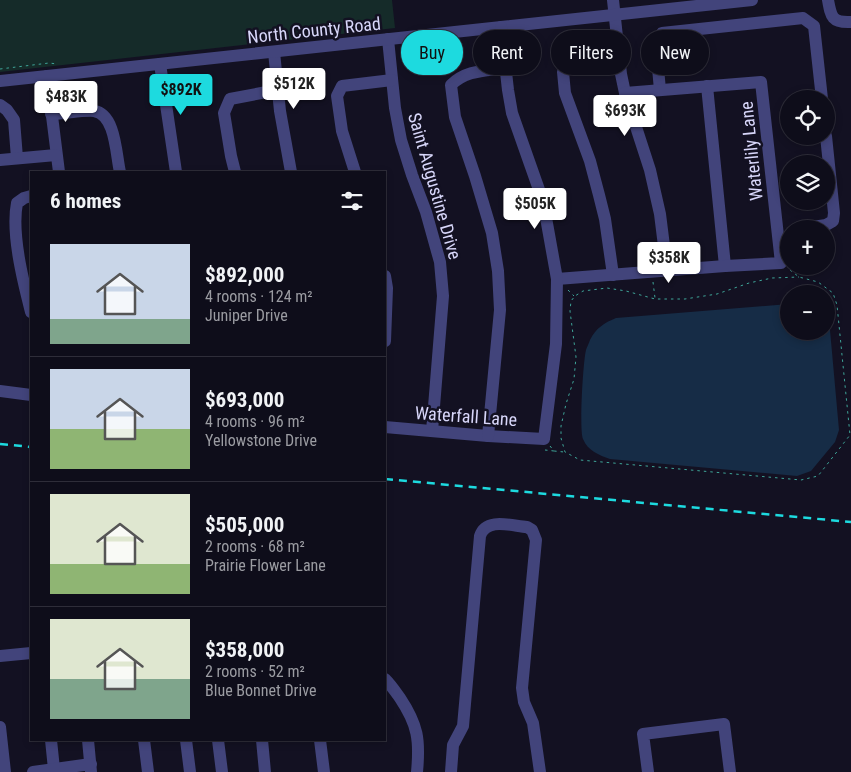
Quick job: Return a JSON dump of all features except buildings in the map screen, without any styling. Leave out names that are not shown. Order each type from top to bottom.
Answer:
[{"type":"street","points":[[613,0],[616,30]]},
{"type":"street","name":"North County Road","points":[[0,81],[752,0]]},
{"type":"street","points":[[828,0],[833,18],[837,21],[851,22]]},
{"type":"street","points":[[660,90],[656,46],[662,33],[803,18],[814,26],[821,90]]},
{"type":"street","name":"Saint Augustine Drive","points":[[388,40],[395,108],[401,140],[426,212],[440,262],[443,296],[440,354],[432,431]]},
{"type":"street","points":[[274,52],[285,141],[291,171]]},
{"type":"street","points":[[160,64],[176,171]]},
{"type":"street","points":[[473,72],[458,78],[451,85],[455,118],[492,233],[498,271],[500,310],[488,436]]},
{"type":"street","points":[[506,75],[512,113],[543,201],[556,279],[556,344],[544,439]]},
{"type":"street","points":[[563,75],[565,94],[590,161],[605,219],[613,275]]},
{"type":"street","points":[[622,75],[625,93],[650,170],[660,214],[667,270]]},
{"type":"street","points":[[47,76],[59,171]]},
{"type":"street","points":[[355,171],[342,131],[337,96],[342,86],[392,80]]},
{"type":"street","name":"Waterlily Lane","points":[[625,93],[761,82],[781,220]]},
{"type":"street","points":[[556,279],[725,266],[707,86]]},
{"type":"street","points":[[235,171],[230,156],[224,112],[230,99],[278,90]]},
{"type":"street","points":[[0,104],[14,120],[18,158]]},
{"type":"street","points":[[51,114],[94,111],[103,114],[111,124],[120,171]]},
{"type":"street","points":[[827,145],[833,220]]},
{"type":"street","points":[[0,160],[56,155]]},
{"type":"street","points":[[30,196],[17,203],[14,215],[24,284],[30,308]]},
{"type":"street","name":"Waterlily Lane","points":[[725,266],[780,263]]},
{"type":"street","points":[[386,282],[386,314]]},
{"type":"street","points":[[0,391],[30,394]]},
{"type":"street","name":"Waterfall Lane","points":[[386,427],[544,439]]},
{"type":"street","points":[[451,772],[453,745],[463,726],[480,536],[486,527],[495,524],[527,528],[532,530],[536,540],[522,688],[524,702],[533,723],[540,772]]},
{"type":"street","points":[[0,656],[30,653]]},
{"type":"street","points":[[386,680],[391,684],[414,722],[418,737],[417,772]]},
{"type":"street","points":[[648,772],[643,734],[724,724],[730,772]]},
{"type":"street","points":[[0,727],[5,772]]},
{"type":"street","points":[[51,741],[54,769]]},
{"type":"street","points":[[33,772],[54,769],[91,768],[88,741]]},
{"type":"street","points":[[144,741],[148,772]]},
{"type":"street","points":[[186,741],[190,772]]},
{"type":"street","points":[[218,741],[222,772]]},
{"type":"street","points":[[262,741],[265,772]]},
{"type":"street","points":[[320,741],[324,772]]},
{"type":"path","points":[[652,272],[655,299]]},
{"type":"path","points":[[544,439],[554,451],[564,452],[580,460],[801,480],[818,476],[850,435],[837,305],[833,293],[818,282],[798,277],[772,278],[749,283],[717,294],[685,299],[655,299],[607,288],[583,291],[574,296],[571,301],[570,311],[576,357],[574,379],[561,426],[564,452]]},
{"type":"green space","points":[[0,0],[392,0],[395,28],[0,72]]},
{"type":"water","points":[[780,305],[780,340],[831,340],[839,430],[835,442],[811,471],[797,476],[610,459],[594,452],[583,439],[581,423],[586,350],[592,336],[598,329],[616,318]]},
{"type":"railway","points":[[0,444],[30,447]]},
{"type":"railway","points":[[386,479],[851,522]]}]
